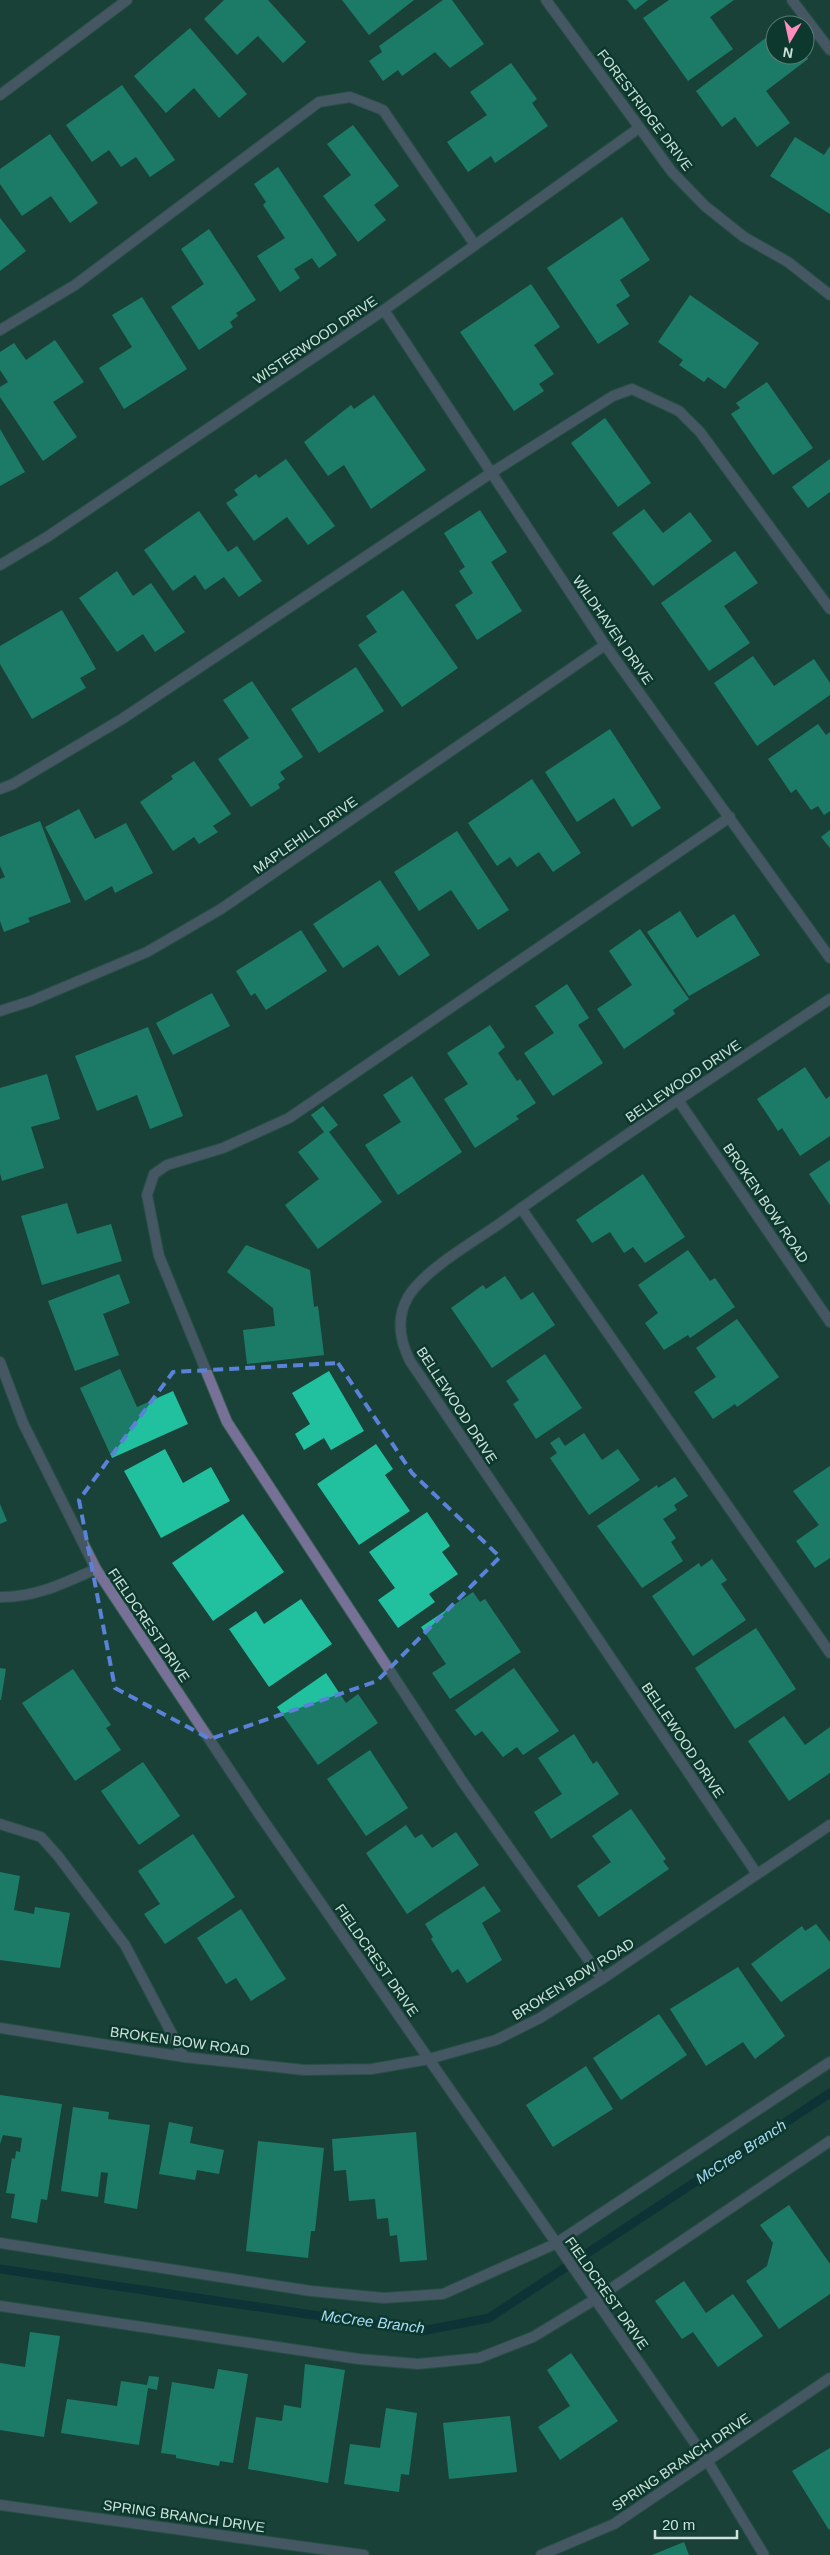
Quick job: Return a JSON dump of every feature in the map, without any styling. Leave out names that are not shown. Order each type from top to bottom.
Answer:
[{"type":"street","points":[[0,95],[127,0]]},
{"type":"street","name":"FORESTRIDGE DRIVE","points":[[546,0],[672,172],[705,206],[744,237],[788,262],[830,295]]},
{"type":"street","points":[[792,0],[830,50]]},
{"type":"street","points":[[0,330],[75,285],[319,102],[350,97],[383,110],[475,245]]},
{"type":"street","name":"WISTERWOOD DRIVE","points":[[0,565],[47,537],[384,310],[639,128]]},
{"type":"street","name":"WILDHAVEN DRIVE","points":[[384,310],[605,645],[730,816],[830,958]]},
{"type":"street","points":[[0,789],[12,784],[122,719],[491,473],[613,396],[632,389],[679,411],[700,432],[830,609]]},
{"type":"street","name":"MAPLEHILL DRIVE","points":[[0,1011],[147,952],[221,909],[605,645]]},
{"type":"street","points":[[602,1979],[462,1781],[227,1422],[159,1256],[147,1195],[154,1174],[167,1165],[223,1148],[289,1118],[730,816]]},
{"type":"street","name":"BELLEWOOD DRIVE","points":[[757,1874],[416,1370],[403,1346],[400,1322],[408,1298],[424,1277],[678,1100],[830,999]]},
{"type":"street","name":"BROKEN BOW ROAD","points":[[678,1100],[830,1322]]},
{"type":"street","points":[[521,1208],[830,1653]]},
{"type":"street","name":"FIELDCREST DRIVE","points":[[0,1362],[23,1423],[96,1569],[259,1814],[708,2462],[764,2555]]},
{"type":"street","points":[[0,1597],[17,1598],[45,1591],[96,1569]]},
{"type":"street","points":[[0,1824],[40,1838],[58,1856],[126,1945],[184,2056]]},
{"type":"street","name":"BROKEN BOW ROAD","points":[[0,2028],[184,2056],[304,2070],[372,2069],[429,2059],[496,2040],[540,2018],[602,1979],[830,1825]]},
{"type":"street","points":[[0,2243],[311,2291],[384,2298],[443,2294],[556,2244],[830,2062]]},
{"type":"street","points":[[0,2306],[359,2359],[418,2364],[479,2358],[533,2337],[594,2300],[830,2141]]},
{"type":"street","name":"SPRING BRANCH DRIVE","points":[[548,2554],[614,2524],[830,2378]]},
{"type":"street","name":"SPRING BRANCH DRIVE","points":[[0,2505],[364,2555]]},
{"type":"highlighted area","points":[[338,1363],[412,1473],[500,1557],[377,1681],[210,1739],[115,1688],[79,1500],[173,1372]]},
{"type":"building","points":[[224,0],[268,0],[306,42],[283,63],[258,36],[237,55],[204,19]]},
{"type":"building","points":[[342,0],[414,0],[369,35]]},
{"type":"building","points":[[443,0],[452,0],[484,44],[450,68],[435,52],[402,76],[398,70],[383,81],[369,61],[382,52],[379,46]]},
{"type":"building","points":[[627,0],[648,0],[635,10]]},
{"type":"building","points":[[669,0],[734,0],[710,17],[733,49],[688,81],[643,18]]},
{"type":"building","points":[[190,28],[247,94],[219,118],[194,88],[166,113],[134,76]]},
{"type":"building","points":[[765,39],[765,65],[800,65],[766,91],[790,123],[757,147],[735,117],[722,127],[696,91]]},
{"type":"building","points":[[511,63],[537,99],[532,103],[548,126],[495,163],[491,156],[468,172],[447,142],[487,115],[470,92]]},
{"type":"building","points":[[122,85],[175,160],[150,177],[136,157],[121,167],[109,150],[92,162],[66,125]]},
{"type":"building","points":[[353,125],[399,186],[374,205],[386,220],[358,242],[323,196],[351,175],[327,144]]},
{"type":"building","points":[[50,134],[98,203],[70,223],[51,196],[22,216],[0,184],[0,169]]},
{"type":"building","points":[[795,137],[824,155],[830,146],[830,214],[770,176]]},
{"type":"building","points":[[278,167],[337,255],[319,268],[312,258],[294,269],[300,278],[280,292],[257,256],[285,238],[263,205],[266,202],[254,184]]},
{"type":"building","points":[[622,217],[650,260],[620,280],[630,296],[616,305],[629,324],[598,344],[547,268]]},
{"type":"building","points":[[0,218],[26,251],[0,271]]},
{"type":"building","points":[[209,229],[256,300],[236,313],[238,316],[230,322],[233,327],[199,350],[171,307],[204,284],[181,249]]},
{"type":"building","points":[[531,284],[560,327],[534,345],[554,374],[539,384],[544,391],[514,411],[460,332]]},
{"type":"building","points":[[690,295],[759,343],[725,389],[708,377],[704,382],[679,365],[683,360],[658,342]]},
{"type":"building","points":[[142,297],[187,369],[124,409],[99,368],[132,347],[112,315]]},
{"type":"building","points":[[55,340],[84,382],[53,402],[77,437],[43,461],[0,397],[0,387],[8,382],[0,370],[0,352],[14,343],[26,360]]},
{"type":"building","points":[[767,382],[813,448],[773,475],[731,414],[740,408],[736,403]]},
{"type":"building","points":[[374,395],[426,470],[371,509],[344,465],[328,476],[304,442],[351,405],[354,409]]},
{"type":"building","points":[[605,418],[651,483],[618,507],[571,443]]},
{"type":"building","points":[[0,429],[25,472],[0,486]]},
{"type":"building","points":[[286,459],[335,526],[308,545],[287,517],[254,541],[226,503],[238,495],[234,490],[256,474],[259,478]]},
{"type":"building","points":[[830,459],[830,492],[808,508],[792,487]]},
{"type":"building","points":[[644,509],[663,533],[690,512],[712,541],[653,586],[612,533]]},
{"type":"building","points":[[480,510],[507,552],[491,562],[522,611],[477,640],[455,605],[473,593],[459,571],[465,567],[444,533]]},
{"type":"building","points":[[199,511],[228,552],[237,546],[262,581],[239,597],[224,577],[205,590],[195,575],[173,591],[144,550]]},
{"type":"building","points":[[735,551],[758,583],[724,606],[750,643],[709,671],[661,603]]},
{"type":"building","points":[[117,571],[133,596],[151,583],[185,632],[155,652],[143,634],[117,652],[79,598]]},
{"type":"building","points":[[403,590],[458,668],[402,707],[358,645],[377,632],[366,616]]},
{"type":"building","points":[[62,610],[96,669],[80,678],[86,688],[32,719],[0,664],[0,646]]},
{"type":"building","points":[[753,656],[774,686],[814,659],[830,683],[830,695],[757,746],[714,683]]},
{"type":"building","points":[[356,667],[384,711],[319,753],[291,709]]},
{"type":"building","points":[[252,681],[303,757],[280,772],[285,779],[278,784],[280,788],[251,807],[218,759],[249,738],[223,700]]},
{"type":"building","points":[[818,724],[826,735],[830,732],[830,811],[824,815],[818,806],[811,810],[796,789],[791,793],[768,759]]},
{"type":"building","points":[[610,729],[661,808],[632,827],[614,798],[577,822],[545,772]]},
{"type":"building","points":[[194,761],[231,814],[213,826],[218,832],[199,844],[194,837],[173,851],[140,802],[173,779],[171,776]]},
{"type":"building","points":[[532,779],[581,853],[553,872],[539,852],[517,867],[510,857],[497,866],[468,823]]},
{"type":"building","points":[[79,809],[95,839],[126,823],[153,873],[115,893],[112,886],[85,901],[45,827]]},
{"type":"building","points":[[40,821],[71,902],[28,918],[30,922],[4,932],[0,921],[0,879],[5,877],[0,866],[0,837]]},
{"type":"building","points":[[830,830],[830,848],[821,837]]},
{"type":"building","points":[[457,831],[509,910],[478,930],[451,890],[419,911],[394,872]]},
{"type":"building","points":[[380,880],[430,955],[399,976],[378,945],[343,968],[313,924]]},
{"type":"building","points":[[680,911],[697,938],[734,914],[760,955],[689,996],[647,932]]},
{"type":"building","points":[[640,929],[689,999],[673,1010],[675,1014],[624,1049],[597,1009],[632,985],[609,951]]},
{"type":"building","points":[[301,930],[327,971],[266,1010],[255,993],[251,996],[236,971]]},
{"type":"building","points":[[567,984],[589,1018],[578,1025],[603,1063],[553,1096],[524,1053],[554,1033],[535,1006]]},
{"type":"building","points":[[212,993],[230,1026],[173,1055],[156,1023]]},
{"type":"building","points":[[490,1025],[505,1047],[498,1053],[517,1081],[520,1079],[536,1103],[516,1116],[519,1119],[475,1148],[444,1099],[468,1084],[447,1053]]},
{"type":"building","points":[[148,1027],[183,1116],[150,1129],[137,1095],[97,1111],[75,1056]]},
{"type":"building","points":[[805,1067],[826,1099],[830,1096],[830,1136],[800,1156],[782,1128],[778,1131],[757,1099]]},
{"type":"building","points":[[47,1074],[60,1119],[31,1127],[44,1168],[2,1181],[0,1173],[0,1088]]},
{"type":"building","points":[[412,1076],[462,1152],[398,1195],[365,1145],[401,1122],[383,1095]]},
{"type":"building","points":[[323,1106],[338,1125],[329,1132],[382,1202],[318,1249],[285,1205],[319,1179],[298,1152],[324,1132],[311,1115]]},
{"type":"building","points":[[830,1160],[830,1205],[809,1174]]},
{"type":"building","points":[[643,1174],[685,1237],[645,1263],[633,1247],[624,1253],[610,1232],[592,1243],[576,1220]]},
{"type":"building","points":[[67,1203],[77,1234],[111,1224],[122,1261],[42,1285],[21,1216]]},
{"type":"building","points":[[246,1245],[310,1270],[314,1307],[318,1306],[324,1355],[247,1364],[243,1330],[275,1326],[273,1308],[227,1272]]},
{"type":"building","points":[[688,1250],[710,1281],[715,1278],[735,1307],[690,1338],[688,1335],[664,1350],[645,1323],[658,1313],[638,1285]]},
{"type":"building","points":[[119,1274],[130,1303],[103,1314],[119,1355],[75,1371],[48,1301]]},
{"type":"building","points":[[505,1276],[521,1300],[533,1292],[555,1325],[492,1368],[451,1308],[483,1285],[486,1289]]},
{"type":"building","points":[[737,1319],[779,1377],[737,1407],[735,1404],[713,1419],[694,1392],[716,1377],[696,1348]]},
{"type":"building","points":[[545,1354],[582,1408],[536,1439],[513,1404],[519,1400],[506,1381]]},
{"type":"building","points":[[120,1369],[137,1407],[173,1391],[188,1424],[112,1458],[80,1388]]},
{"type":"building","points":[[329,1371],[364,1431],[331,1450],[324,1438],[304,1450],[295,1434],[310,1424],[292,1393]]},
{"type":"building","points":[[584,1433],[602,1460],[618,1449],[640,1480],[589,1515],[550,1458],[557,1453],[550,1443],[559,1437],[565,1446]]},
{"type":"building","points":[[376,1444],[393,1469],[385,1475],[410,1511],[359,1545],[317,1484]]},
{"type":"building","points":[[165,1449],[183,1483],[211,1467],[230,1501],[161,1538],[124,1471]]},
{"type":"building","points":[[830,1466],[830,1558],[815,1568],[796,1541],[819,1525],[793,1491]]},
{"type":"building","points":[[675,1477],[688,1496],[674,1505],[677,1510],[663,1519],[676,1538],[671,1542],[683,1561],[642,1588],[597,1526],[657,1485],[658,1488]]},
{"type":"building","points":[[0,1504],[7,1521],[0,1524]]},
{"type":"building","points":[[427,1512],[450,1546],[442,1552],[458,1574],[429,1594],[435,1602],[398,1628],[378,1600],[395,1588],[369,1552]]},
{"type":"building","points":[[243,1514],[284,1572],[213,1621],[172,1563]]},
{"type":"building","points":[[712,1559],[727,1580],[721,1584],[746,1620],[693,1656],[652,1596],[699,1563],[701,1567]]},
{"type":"building","points":[[473,1592],[480,1602],[485,1599],[521,1652],[450,1699],[432,1673],[446,1664],[421,1627]]},
{"type":"building","points":[[301,1599],[332,1644],[269,1687],[229,1629],[256,1611],[264,1624]]},
{"type":"building","points":[[756,1628],[796,1689],[735,1729],[695,1668]]},
{"type":"building","points":[[0,1668],[6,1669],[1,1700],[0,1700]]},
{"type":"building","points":[[514,1668],[559,1731],[523,1755],[517,1747],[503,1757],[482,1731],[475,1736],[455,1710]]},
{"type":"building","points":[[73,1669],[111,1725],[106,1728],[121,1750],[75,1781],[22,1703]]},
{"type":"building","points":[[326,1673],[346,1703],[358,1694],[378,1723],[318,1765],[277,1707]]},
{"type":"building","points":[[784,1716],[805,1745],[830,1727],[830,1773],[789,1801],[748,1741]]},
{"type":"building","points":[[574,1734],[593,1764],[597,1761],[619,1794],[551,1839],[534,1812],[562,1794],[538,1758]]},
{"type":"building","points":[[370,1750],[408,1808],[366,1836],[327,1779]]},
{"type":"building","points":[[143,1762],[180,1816],[139,1845],[101,1791]]},
{"type":"building","points":[[631,1809],[666,1859],[663,1861],[669,1869],[599,1917],[577,1886],[611,1862],[592,1836]]},
{"type":"building","points":[[406,1825],[415,1838],[422,1834],[432,1848],[456,1832],[479,1865],[407,1914],[366,1853]]},
{"type":"building","points":[[193,1834],[235,1897],[165,1944],[144,1914],[160,1904],[138,1871]]},
{"type":"building","points":[[0,1872],[20,1876],[14,1910],[34,1914],[35,1907],[70,1913],[60,1968],[0,1960]]},
{"type":"building","points":[[484,1886],[501,1911],[482,1923],[502,1960],[467,1983],[458,1969],[452,1973],[431,1939],[433,1937],[425,1924]]},
{"type":"building","points":[[241,1909],[286,1979],[251,2001],[236,1978],[226,1984],[197,1938]]},
{"type":"building","points":[[816,1924],[830,1942],[830,1968],[781,2002],[751,1964],[802,1926],[805,1931]]},
{"type":"building","points":[[738,1967],[785,2036],[755,2059],[743,2042],[706,2066],[670,2009]]},
{"type":"building","points":[[659,2014],[687,2055],[621,2100],[593,2058]]},
{"type":"building","points":[[586,2066],[613,2109],[553,2147],[526,2105]]},
{"type":"building","points":[[0,2095],[62,2104],[47,2200],[41,2199],[37,2223],[11,2218],[15,2194],[6,2193],[12,2158],[15,2159],[16,2151],[20,2152],[22,2138],[3,2135],[0,2144]]},
{"type":"building","points":[[73,2107],[109,2112],[108,2119],[150,2125],[137,2209],[104,2203],[108,2173],[101,2172],[98,2197],[61,2191]]},
{"type":"building","points":[[169,2122],[193,2127],[190,2143],[224,2150],[219,2174],[197,2170],[195,2180],[159,2174]]},
{"type":"building","points":[[416,2132],[427,2260],[400,2262],[397,2235],[390,2236],[388,2218],[377,2219],[375,2199],[349,2201],[346,2170],[334,2171],[332,2139]]},
{"type":"building","points":[[258,2141],[324,2148],[315,2231],[311,2231],[308,2258],[246,2251]]},
{"type":"building","points":[[789,2205],[830,2264],[830,2294],[779,2329],[746,2281],[767,2266],[773,2243],[760,2225]]},
{"type":"building","points":[[684,2281],[706,2313],[733,2294],[763,2336],[718,2367],[693,2332],[682,2339],[655,2301]]},
{"type":"building","points":[[30,2332],[60,2336],[44,2437],[0,2430],[0,2363],[25,2367]]},
{"type":"building","points":[[571,2353],[618,2421],[560,2460],[538,2427],[570,2406],[547,2370]]},
{"type":"building","points":[[305,2364],[345,2370],[328,2483],[248,2469],[256,2417],[282,2421],[284,2405],[301,2408]]},
{"type":"building","points":[[218,2369],[248,2374],[233,2463],[220,2461],[219,2466],[176,2458],[176,2455],[161,2453],[172,2382],[214,2389]]},
{"type":"building","points":[[149,2376],[159,2377],[157,2390],[148,2388],[139,2445],[61,2433],[67,2399],[117,2406],[121,2381],[147,2385]]},
{"type":"building","points":[[386,2408],[417,2413],[409,2475],[401,2474],[399,2492],[344,2484],[350,2444],[380,2448]]},
{"type":"building","points":[[510,2416],[517,2472],[449,2479],[443,2423]]},
{"type":"building","points":[[830,2448],[830,2529],[829,2530],[792,2471]]},
{"type":"building","points":[[684,2542],[689,2555],[652,2555]]},
{"type":"waterway","name":"McCree Branch","points":[[0,2269],[422,2331],[489,2318],[830,2093]]}]
